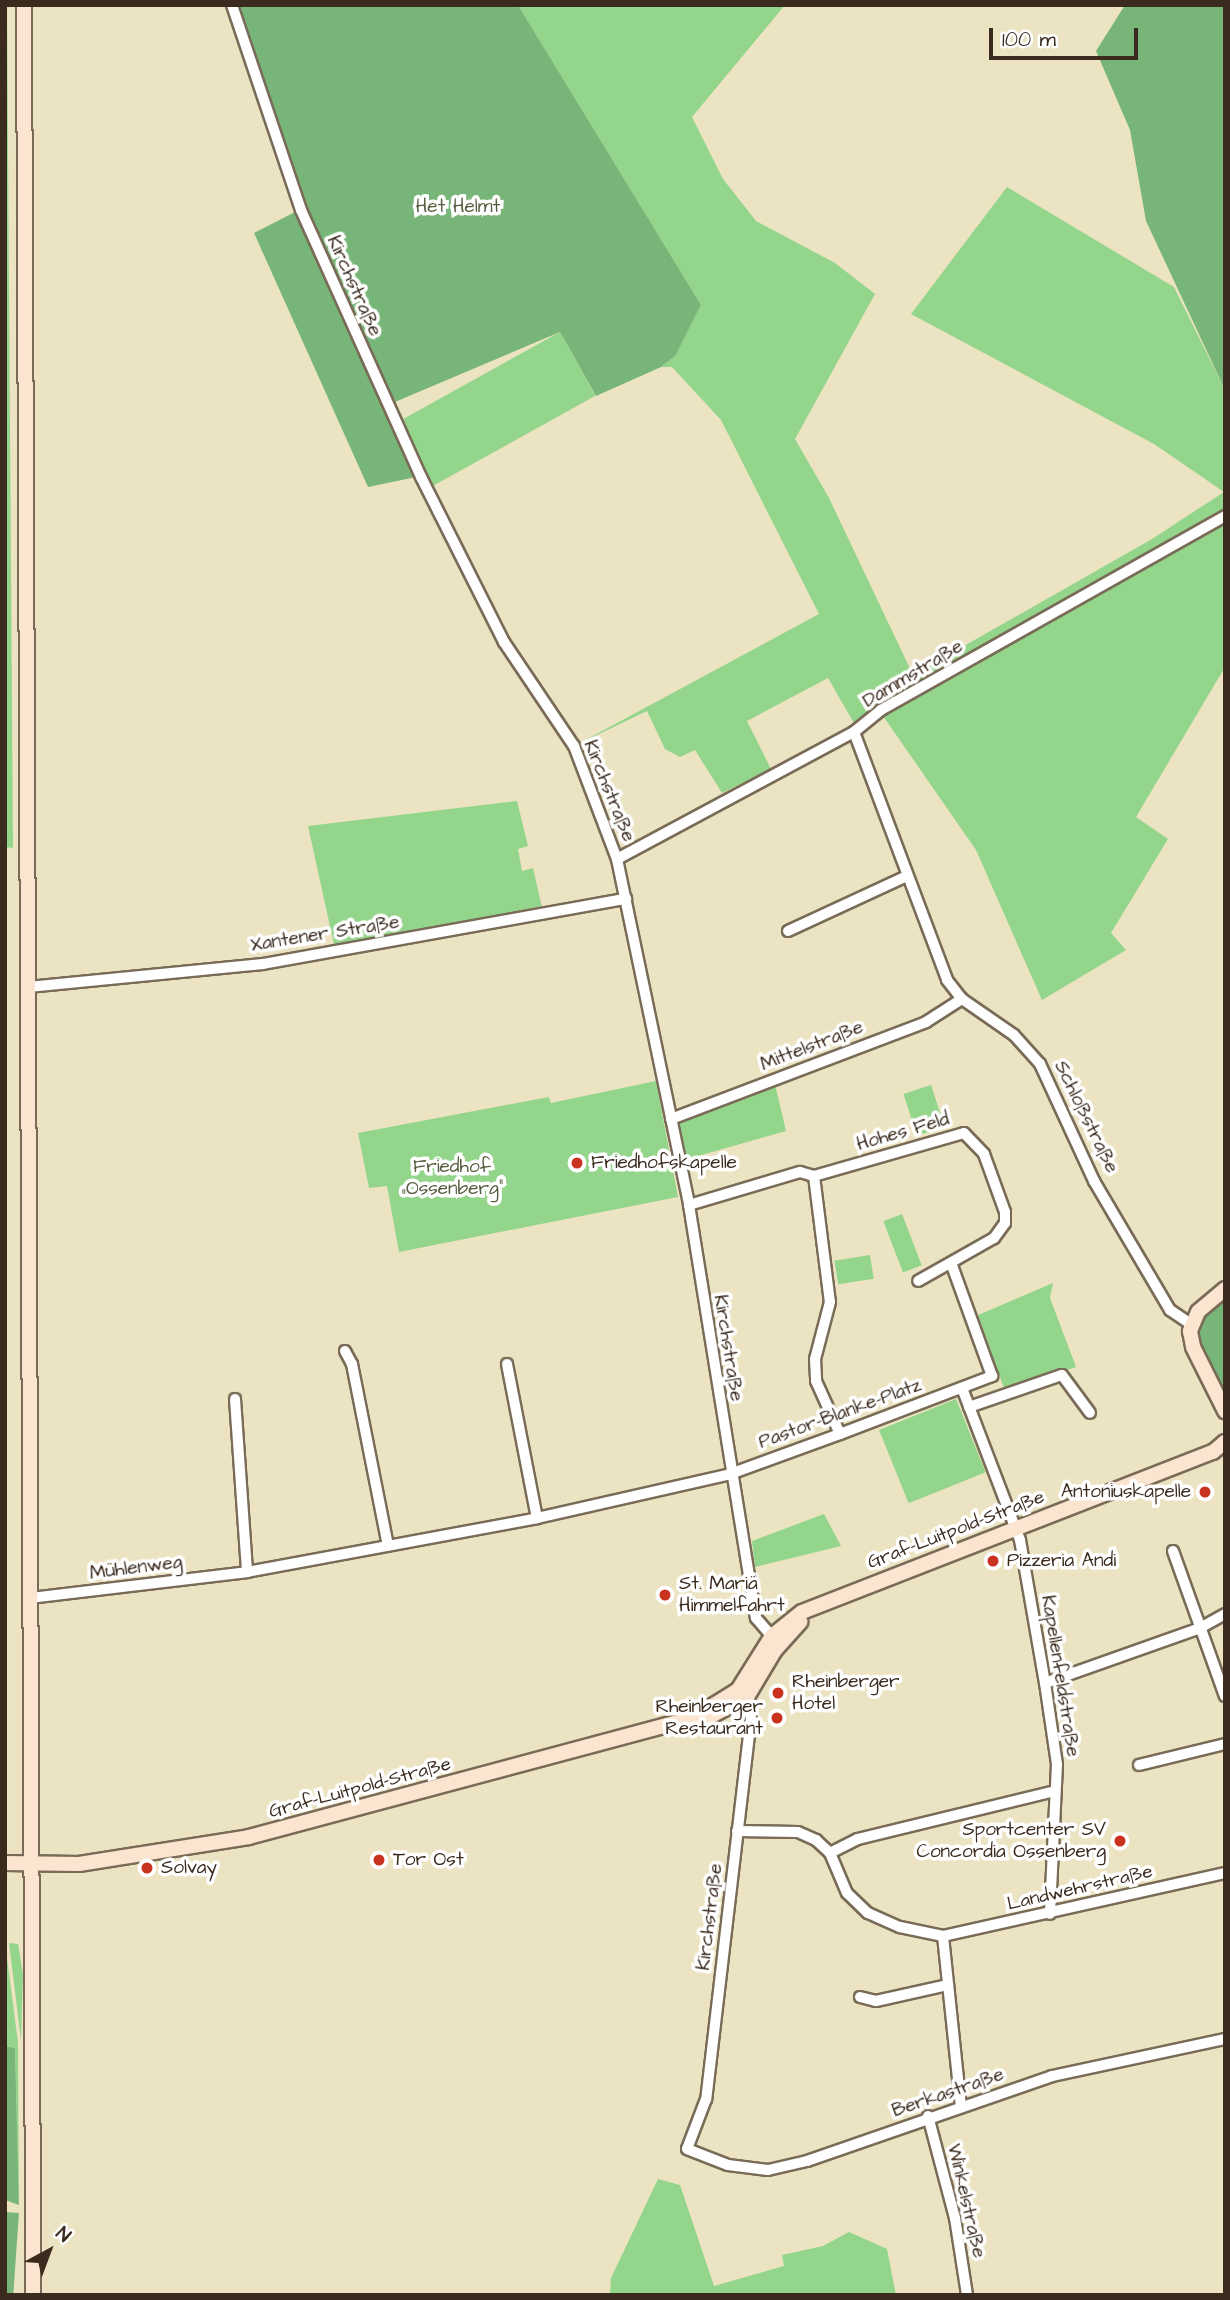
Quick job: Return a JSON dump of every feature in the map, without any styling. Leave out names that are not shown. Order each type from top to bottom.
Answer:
[{"type":"main road","points":[[24,5],[33,2295]]},
{"type":"main road","points":[[1222,1290],[1191,1324],[1193,1347],[1225,1411]]},
{"type":"main road","name":"Graf-Luitpold-Straße","points":[[5,1863],[113,1860],[249,1837],[693,1718],[742,1694],[775,1641],[816,1605],[1213,1452],[1225,1442]]},
{"type":"street","name":"Kirchstraße","points":[[232,5],[300,210],[421,478],[504,642],[574,746],[617,859],[689,1205],[730,1474],[756,1618],[775,1641]]},
{"type":"street","name":"Dammstraße","points":[[617,859],[854,732],[881,710],[1225,516]]},
{"type":"street","name":"Schloßstraße","points":[[854,732],[947,980],[962,999],[1014,1035],[1040,1064],[1094,1181],[1170,1310],[1191,1324]]},
{"type":"street","points":[[788,931],[906,876]]},
{"type":"street","name":"Xantener Straße","points":[[27,987],[263,964],[626,899]]},
{"type":"street","name":"Mittelstraße","points":[[671,1119],[926,1023],[962,999]]},
{"type":"street","name":"Hohes Feld","points":[[689,1205],[800,1172],[814,1176],[964,1133],[984,1154],[1005,1223],[994,1238],[951,1263],[925,1273],[918,1281]]},
{"type":"street","points":[[814,1176],[830,1302],[815,1359],[816,1381],[840,1434]]},
{"type":"street","name":"Pastor-Blanke-Platz","points":[[730,1474],[992,1376],[951,1263]]},
{"type":"street","points":[[345,1352],[352,1364],[388,1545]]},
{"type":"street","points":[[507,1364],[537,1518]]},
{"type":"street","points":[[970,1407],[1062,1375],[1090,1413]]},
{"type":"street","points":[[962,1388],[1016,1529]]},
{"type":"street","points":[[235,1399],[247,1572]]},
{"type":"street","name":"Mühlenweg","points":[[30,1598],[247,1572],[537,1518],[730,1474]]},
{"type":"street","name":"Kapellenfeldstraße","points":[[1016,1529],[1057,1764],[1050,1914]]},
{"type":"street","points":[[1173,1551],[1225,1696]]},
{"type":"street","points":[[1045,1684],[1200,1628],[1225,1614]]},
{"type":"street","name":"Kirchstraße","points":[[687,2149],[706,2099],[751,1718],[742,1694]]},
{"type":"street","points":[[1139,1765],[1225,1744]]},
{"type":"street","points":[[737,1831],[798,1832],[830,1853],[858,1839],[1055,1791]]},
{"type":"street","name":"Landwehrstraße","points":[[830,1853],[847,1893],[868,1913],[900,1927],[943,1936],[1225,1873]]},
{"type":"street","points":[[943,1936],[961,2106]]},
{"type":"street","points":[[860,1997],[876,2001],[948,1985]]},
{"type":"street","name":"Berkastraße","points":[[687,2149],[728,2165],[768,2170],[807,2161],[928,2116],[1052,2076],[1225,2039]]},
{"type":"street","name":"Winkelstraße","points":[[928,2116],[955,2218],[967,2295]]},
{"type":"green space","points":[[7,5],[13,848],[5,847]]},
{"type":"green space","name":"Het Helmt","points":[[235,5],[518,5],[701,305],[676,355],[661,367],[596,396],[560,332],[383,407],[416,477],[368,487],[254,233],[303,208]]},
{"type":"green space","points":[[518,5],[785,5],[692,117],[723,179],[756,221],[835,263],[875,294],[795,439],[829,498],[913,675],[1152,539],[1224,492],[1154,444],[911,314],[1007,187],[1174,287],[1225,390],[1225,513],[855,725],[828,678],[747,721],[771,769],[722,793],[695,750],[680,757],[665,749],[647,711],[578,744],[819,614],[721,420],[672,367],[661,367],[676,355],[701,305]]},
{"type":"green space","points":[[1125,5],[1225,5],[1225,390],[1146,221],[1130,130],[1096,51]]},
{"type":"green space","points":[[560,332],[595,396],[434,486],[398,422]]},
{"type":"green space","points":[[1225,520],[1225,667],[1136,817],[1168,839],[1111,933],[1126,950],[1042,1000],[976,850],[881,713]]},
{"type":"green space","points":[[517,801],[528,846],[518,849],[522,871],[533,868],[543,912],[335,949],[308,826]]},
{"type":"green space","name":"Friedhof „Ossenberg“","points":[[656,1081],[678,1197],[399,1252],[387,1186],[369,1188],[358,1133],[549,1097],[551,1103]]},
{"type":"green space","points":[[775,1084],[786,1131],[684,1160],[678,1120]]},
{"type":"green space","points":[[931,1085],[945,1127],[917,1136],[903,1094]]},
{"type":"green space","points":[[902,1214],[922,1265],[903,1273],[883,1221]]},
{"type":"green space","points":[[870,1255],[874,1279],[838,1284],[834,1261]]},
{"type":"green space","points":[[1053,1283],[1050,1298],[1076,1367],[1005,1391],[978,1315]]},
{"type":"green space","points":[[1225,1297],[1225,1395],[1198,1342],[1197,1328],[1205,1314]]},
{"type":"green space","points":[[956,1399],[986,1472],[909,1503],[879,1430]]},
{"type":"green space","points":[[824,1514],[841,1546],[755,1567],[752,1541]]},
{"type":"green space","points":[[5,1942],[18,2043],[19,2205],[15,2048],[5,2046]]},
{"type":"green space","points":[[9,1943],[18,1944],[23,1974],[21,2040]]},
{"type":"green space","points":[[5,2046],[15,2048],[19,2205],[5,2200]]},
{"type":"green space","points":[[658,2179],[680,2185],[714,2286],[784,2266],[782,2255],[823,2246],[849,2232],[887,2249],[896,2295],[610,2295],[611,2278]]},
{"type":"green space","points":[[5,2212],[19,2213],[13,2295],[5,2295]]},
{"type":"place","name":"Friedhofskapelle","points":[[577,1163]]},
{"type":"place","name":"Antoniuskapelle","points":[[1205,1492]]},
{"type":"place","name":"Pizzeria Andi","points":[[993,1561]]},
{"type":"place","name":"St. Mariä Himmelfahrt","points":[[665,1595]]},
{"type":"place","name":"Rheinberger Hotel","points":[[778,1693]]},
{"type":"place","name":"Rheinberger Restaurant","points":[[777,1718]]},
{"type":"place","name":"Sportcenter SV Concordia Ossenberg","points":[[1120,1841]]},
{"type":"place","name":"Tor Ost","points":[[379,1860]]},
{"type":"place","name":"Solvay","points":[[147,1868]]}]
